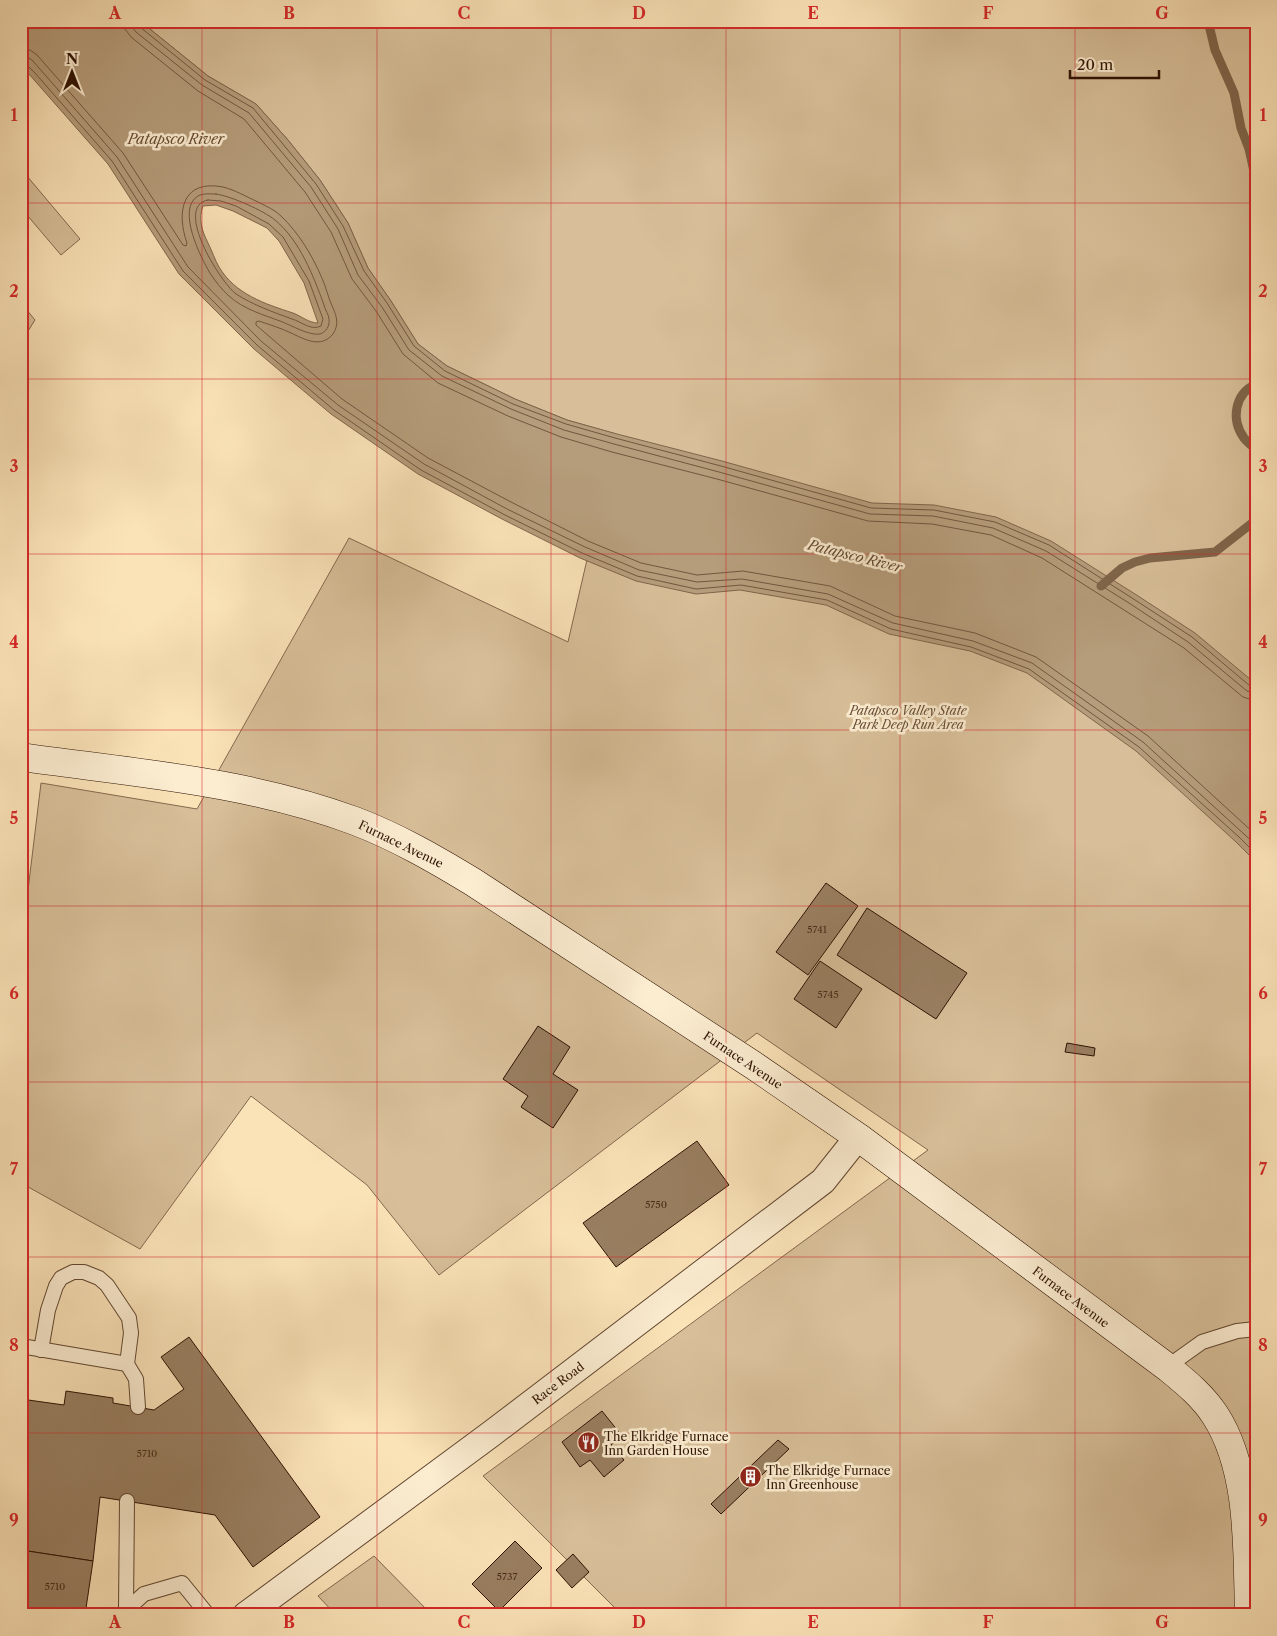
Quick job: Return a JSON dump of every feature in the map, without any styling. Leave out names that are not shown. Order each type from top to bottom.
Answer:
[{"type":"street","name":"Furnace Avenue","points":[[21,757],[221,784],[315,808],[384,833],[431,857],[473,882],[753,1065],[858,1137],[1198,1392],[1215,1415],[1228,1440],[1238,1474],[1244,1504],[1249,1615]]},
{"type":"street","name":"Race Road","points":[[246,1615],[491,1434],[823,1181],[858,1137]]},
{"type":"lane","points":[[41,1350],[48,1310],[56,1286],[61,1278],[73,1272],[84,1272],[99,1278],[107,1285],[129,1318],[131,1333],[128,1364],[136,1379],[138,1407]]},
{"type":"lane","points":[[1167,1367],[1202,1342],[1237,1331],[1256,1329]]},
{"type":"lane","points":[[21,1346],[128,1364]]},
{"type":"lane","points":[[123,1612],[127,1501]]},
{"type":"lane","points":[[123,1612],[144,1594],[182,1583],[208,1615]]},
{"type":"green space","name":"Patapsco Valley State Park Deep Run Area","points":[[140,21],[1256,21],[1256,1615],[622,1615],[483,1476],[928,1150],[757,1033],[439,1275],[367,1185],[251,1096],[140,1249],[21,1183],[21,928],[24,923],[41,783],[197,809],[349,538],[568,642],[616,434],[567,420],[515,399],[447,366],[418,344],[368,268],[348,223],[320,180],[288,140],[256,104],[208,76]]},
{"type":"green space","points":[[21,169],[80,239],[61,255],[21,208]]},
{"type":"green space","points":[[21,303],[35,320],[21,342]]},
{"type":"green space","points":[[374,1556],[432,1615],[336,1615],[318,1596]]},
{"type":"water","name":"Patapsco River","points":[[21,21],[140,21],[208,76],[256,104],[320,180],[348,223],[368,268],[418,344],[447,366],[515,399],[567,420],[617,434],[872,503],[934,505],[996,517],[1051,541],[1135,594],[1195,633],[1256,684],[1256,862],[1136,751],[1027,673],[970,651],[889,634],[826,605],[740,590],[696,594],[636,581],[580,558],[418,474],[331,414],[254,349],[179,274],[108,164],[21,65]],"holes":[[[216,205],[233,211],[267,228],[279,241],[304,283],[318,323],[308,321],[252,297],[233,284],[226,276],[218,264],[204,234],[201,216],[203,206]]]},
{"type":"building","points":[[826,883],[858,906],[808,975],[776,952]]},
{"type":"building","points":[[867,908],[967,973],[936,1019],[837,955]]},
{"type":"building","points":[[820,961],[862,989],[836,1028],[794,999]]},
{"type":"building","points":[[538,1026],[570,1047],[553,1074],[578,1090],[553,1128],[521,1107],[528,1096],[503,1079]]},
{"type":"building","points":[[1067,1043],[1095,1048],[1094,1056],[1065,1052]]},
{"type":"building","points":[[697,1141],[729,1185],[616,1267],[583,1223]]},
{"type":"building","points":[[189,1337],[320,1517],[253,1567],[215,1515],[100,1497],[93,1561],[21,1550],[21,1399],[64,1405],[66,1391],[113,1398],[113,1403],[154,1410],[184,1389],[161,1357]]},
{"type":"building","name":"The Elkridge Furnace Inn Garden House","points":[[602,1411],[622,1436],[611,1445],[624,1460],[604,1477],[590,1460],[580,1467],[562,1442]]},
{"type":"building","name":"The Elkridge Furnace Inn Greenhouse","points":[[778,1440],[789,1449],[721,1514],[711,1504]]},
{"type":"building","points":[[515,1541],[542,1568],[499,1611],[472,1584]]},
{"type":"building","points":[[21,1550],[93,1561],[85,1615],[47,1615],[21,1611]]},
{"type":"building","points":[[573,1554],[589,1572],[572,1588],[556,1570]]},
{"type":"waterway","points":[[1208,21],[1215,50],[1234,93],[1241,128],[1249,149],[1256,180]]},
{"type":"waterway","points":[[1256,384],[1243,394],[1239,401],[1236,416],[1244,438],[1256,449]]},
{"type":"waterway","points":[[1101,586],[1122,568],[1135,562],[1150,558],[1215,552],[1256,520]]},
{"type":"place","name":"The Elkridge Furnace Inn Garden House","points":[[588,1443]]},
{"type":"place","name":"The Elkridge Furnace Inn Greenhouse","points":[[750,1477]]}]
